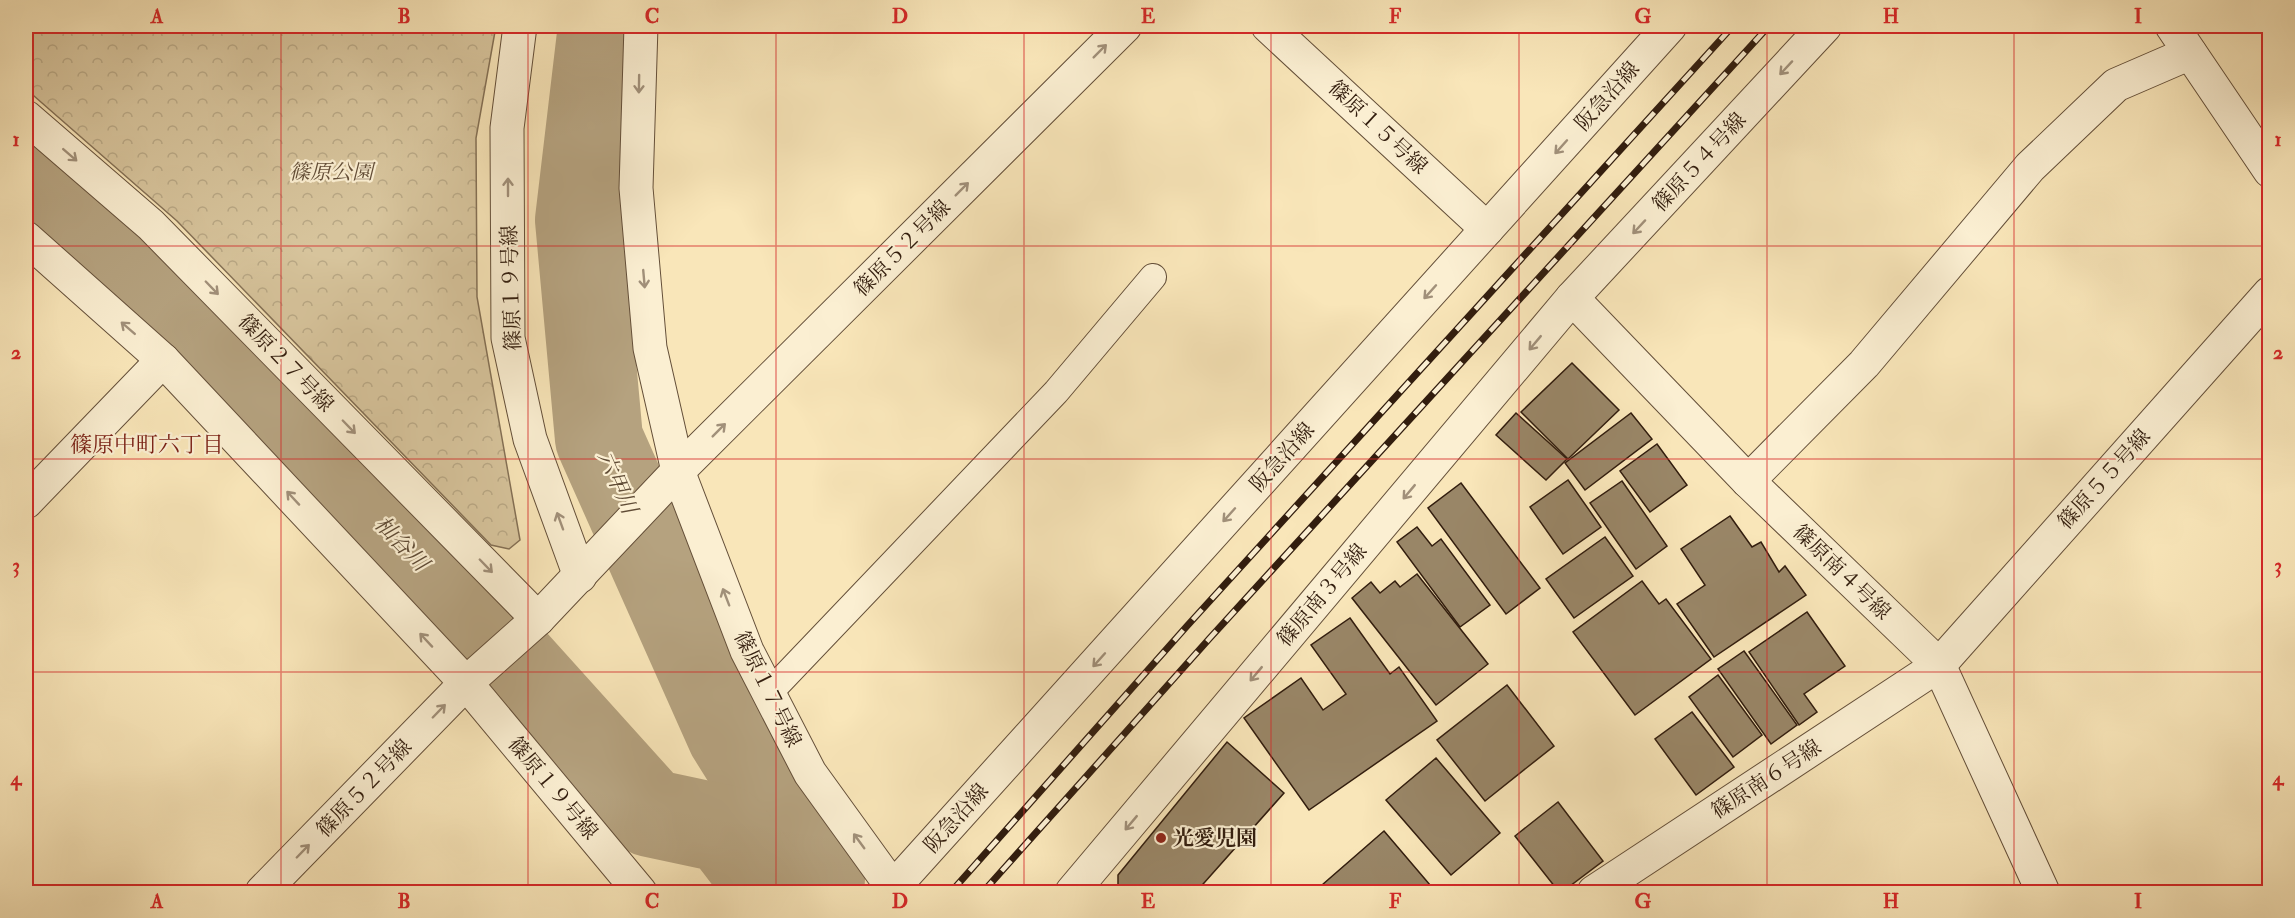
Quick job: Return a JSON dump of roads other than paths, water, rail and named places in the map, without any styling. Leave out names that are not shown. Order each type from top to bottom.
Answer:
[{"type":"street","name":"篠原１９号線","points":[[520,26],[507,128],[508,338],[530,439],[580,576]]},
{"type":"street","points":[[641,26],[637,200],[650,348],[678,471]]},
{"type":"street","name":"篠原５２号線","points":[[580,576],[678,471],[1125,26]]},
{"type":"street","name":"篠原１５号線","points":[[1268,26],[1487,229]]},
{"type":"street","name":"阪急沿線","points":[[893,888],[1670,26]]},
{"type":"street","name":"篠原５４号線","points":[[1572,298],[1826,26]]},
{"type":"street","points":[[2172,26],[2270,171]]},
{"type":"street","points":[[1748,481],[1864,364],[2030,167],[2116,85],[2190,52]]},
{"type":"street","name":"篠原２７号線","points":[[26,117],[151,225],[538,619]]},
{"type":"street","points":[[26,238],[163,360],[466,683]]},
{"type":"street","name":"篠原５５号線","points":[[1939,665],[2270,293]]},
{"type":"street","name":"篠原南４号線","points":[[1572,298],[1748,481],[1939,665],[2043,892]]},
{"type":"street","name":"篠原南３号線","points":[[1072,892],[1572,298]]},
{"type":"street","points":[[26,502],[163,360]]},
{"type":"street","name":"篠原１７号線","points":[[678,471],[747,651],[810,773],[893,888]]},
{"type":"street","points":[[538,619],[580,576]]},
{"type":"street","name":"篠原５２号線","points":[[262,892],[466,683],[538,619]]},
{"type":"street","name":"篠原南６号線","points":[[1594,892],[1939,665]]},
{"type":"street","name":"篠原１９号線","points":[[466,683],[640,892]]},
{"type":"lane","points":[[769,693],[1056,392],[1153,277]]},
{"type":"waterway","name":"六甲川","points":[[602,26],[579,220],[599,439],[731,735],[821,879]]},
{"type":"waterway","name":"杣谷川","points":[[26,184],[252,388],[476,620],[650,813],[725,829],[764,880],[770,892]]},
{"type":"railway","points":[[951,892],[1187,626],[1733,26]]},
{"type":"railway","points":[[983,892],[1209,639],[1769,26]]},
{"type":"place","name":"光愛児園","points":[[1161,838]]},
{"type":"district","name":"篠原中町六丁目","points":[[147,444]]},
{"type":"park label","name":"篠原公園","points":[[331,172]]}]
